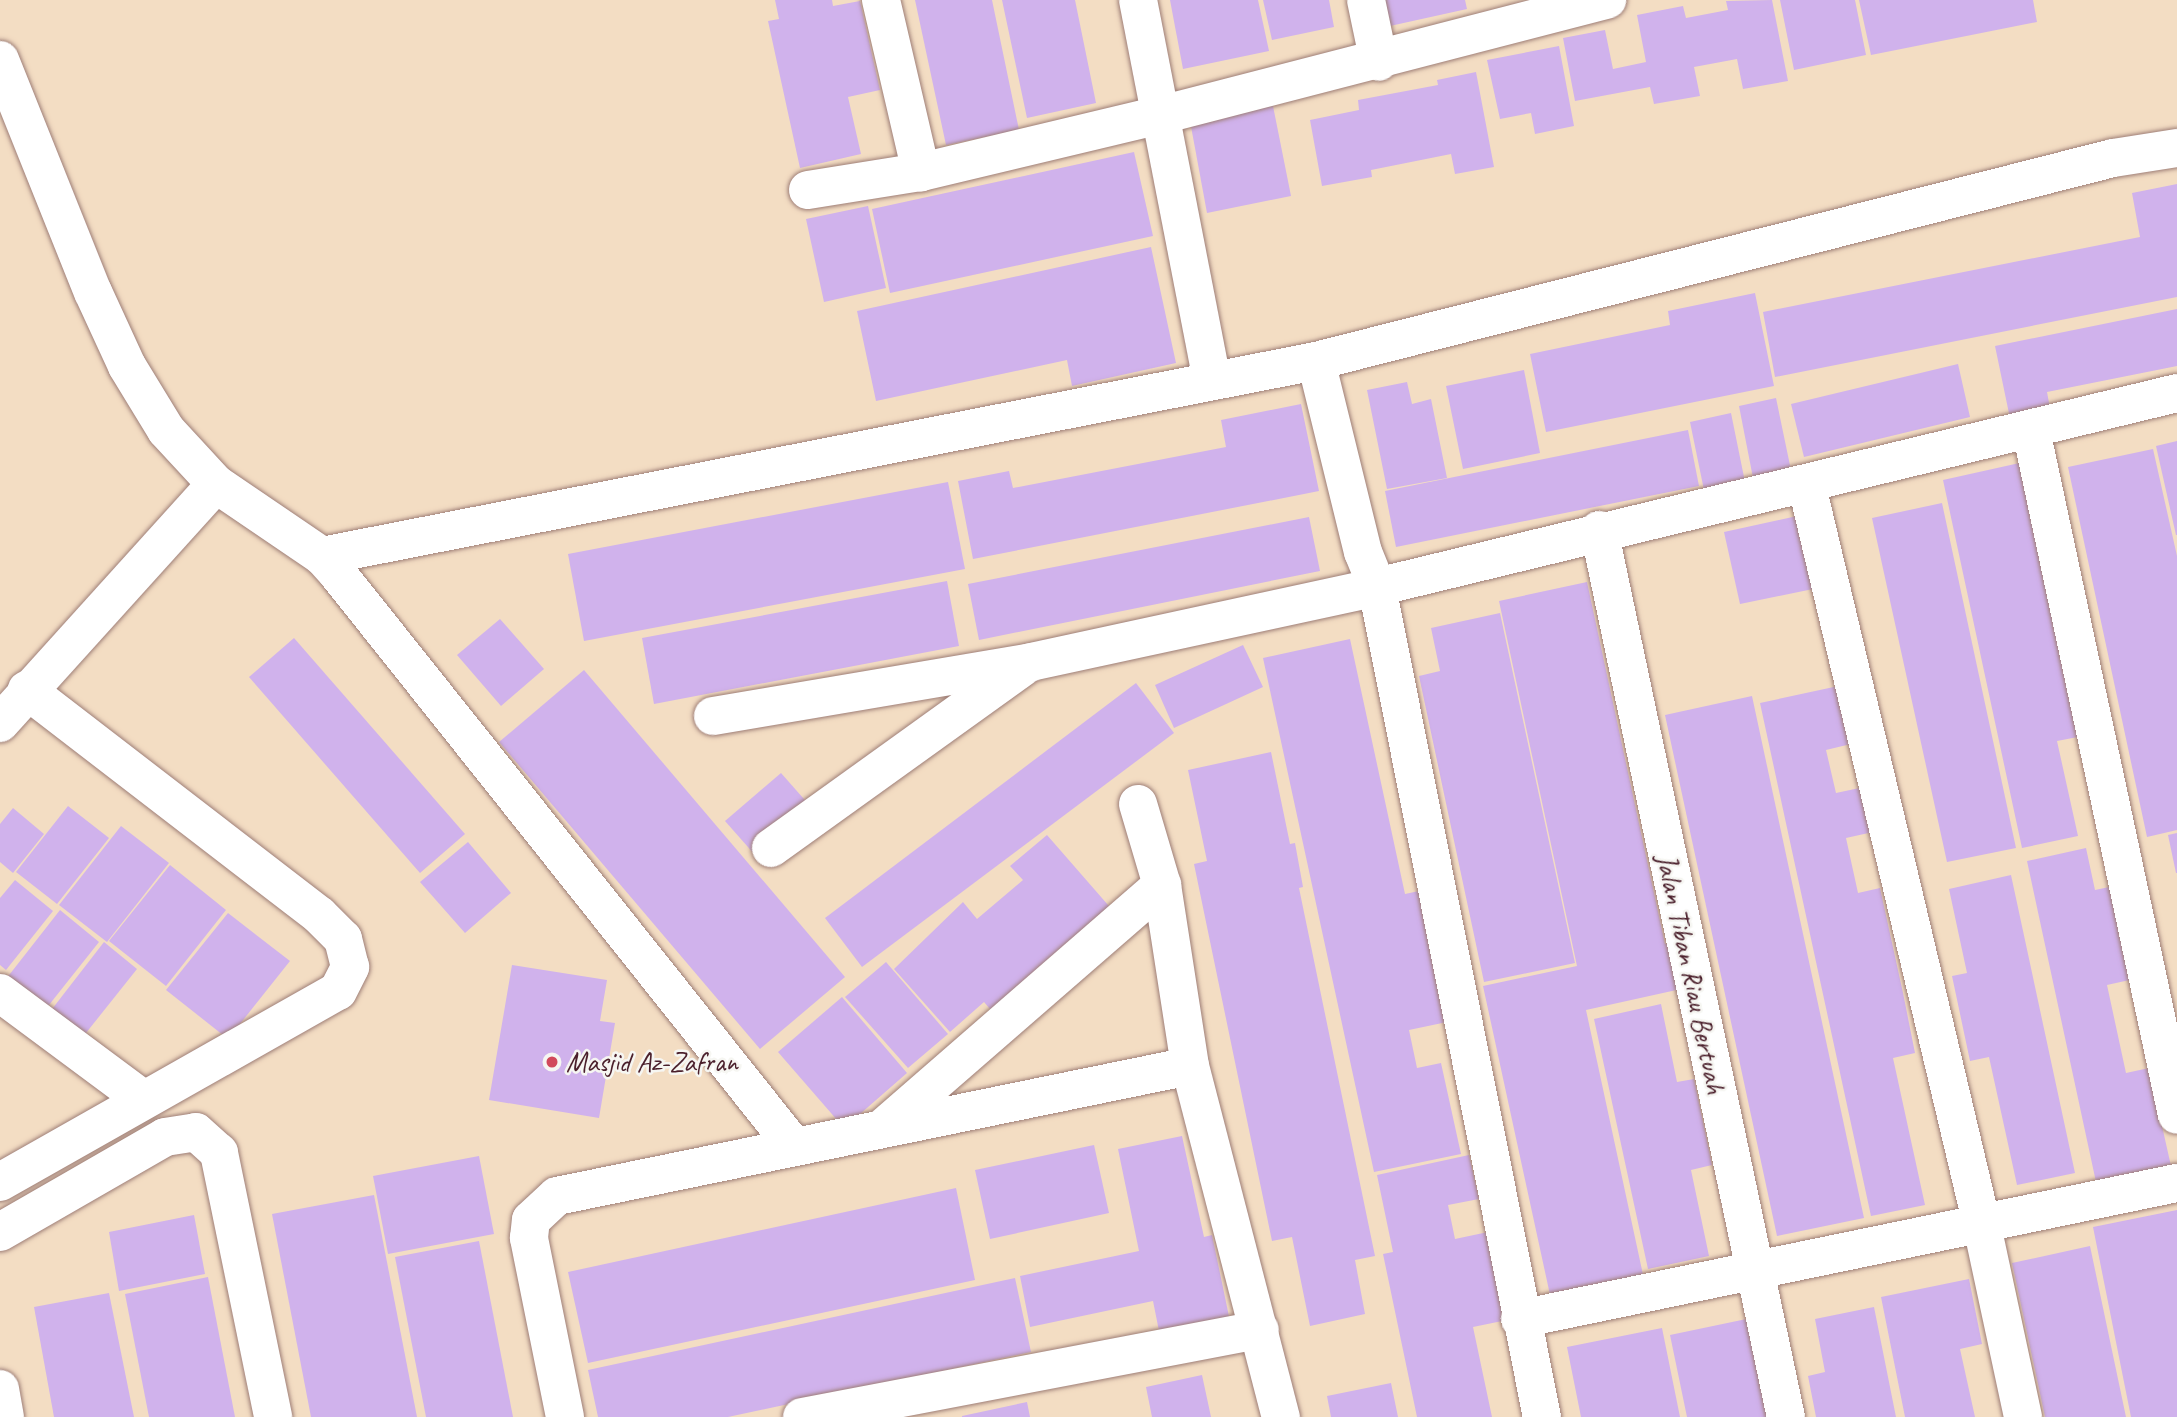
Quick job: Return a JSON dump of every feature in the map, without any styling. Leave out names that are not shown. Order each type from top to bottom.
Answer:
[{"type":"street","points":[[881,0],[921,172]]},
{"type":"street","points":[[1138,0],[1212,381]]},
{"type":"street","points":[[1366,0],[1379,62]]},
{"type":"street","points":[[808,190],[921,172],[1161,115],[1379,62],[1607,0]]},
{"type":"street","points":[[0,60],[127,366],[166,430],[216,484],[322,556],[792,1144]]},
{"type":"street","points":[[322,556],[1316,360],[2113,158],[2177,148]]},
{"type":"street","points":[[1316,360],[1363,552],[1377,587],[1520,1319],[1542,1417]]},
{"type":"street","points":[[713,716],[1031,662],[1377,587],[1599,530],[1807,486],[2177,393]]},
{"type":"street","points":[[2031,430],[2177,1115]]},
{"type":"street","points":[[0,723],[216,484]]},
{"type":"street","points":[[1807,486],[1981,1221],[2023,1417]]},
{"type":"street","name":"Jalan Tiban Riau Bertuah","points":[[1599,530],[1786,1417]]},
{"type":"street","points":[[771,848],[1031,662]]},
{"type":"street","points":[[0,1182],[338,991],[347,980],[349,954],[343,939],[319,915],[27,690]]},
{"type":"street","points":[[1138,804],[1162,885],[1190,1066],[1281,1417]]},
{"type":"street","points":[[885,1125],[1162,885]]},
{"type":"street","points":[[0,993],[144,1100]]},
{"type":"street","points":[[565,1417],[531,1255],[531,1220],[558,1196],[792,1144],[1190,1066]]},
{"type":"street","points":[[0,1232],[165,1137],[195,1132],[219,1153],[273,1417]]},
{"type":"street","points":[[1520,1319],[1754,1272],[1981,1221],[2177,1183]]},
{"type":"street","points":[[802,1417],[1260,1330]]},
{"type":"street","points":[[0,1389],[5,1417]]},
{"type":"building","points":[[775,0],[832,0],[833,6],[860,1],[880,90],[848,97],[861,154],[800,168],[768,21],[779,19]]},
{"type":"building","points":[[915,0],[992,0],[1019,130],[946,145]]},
{"type":"building","points":[[1002,0],[1075,0],[1096,103],[1027,118]]},
{"type":"building","points":[[1170,0],[1258,0],[1269,51],[1183,69]]},
{"type":"building","points":[[1263,0],[1329,0],[1334,27],[1272,40]]},
{"type":"building","points":[[1384,0],[1465,0],[1467,9],[1390,26]]},
{"type":"building","points":[[1772,0],[1788,81],[1743,89],[1737,59],[1694,67],[1700,96],[1654,104],[1650,87],[1575,101],[1563,38],[1605,30],[1613,69],[1646,62],[1637,15],[1683,6],[1686,18],[1728,10],[1726,1]]},
{"type":"building","points":[[1780,0],[1855,0],[1866,55],[1794,70]]},
{"type":"building","points":[[1859,0],[2033,0],[2037,22],[1871,55]]},
{"type":"building","points":[[1559,46],[1574,126],[1535,134],[1531,113],[1500,119],[1487,60]]},
{"type":"building","points":[[1476,72],[1494,167],[1455,174],[1451,154],[1371,170],[1372,177],[1322,186],[1310,120],[1359,110],[1358,100],[1438,85],[1437,80]]},
{"type":"building","points":[[1273,106],[1291,196],[1207,213],[1190,121]]},
{"type":"building","points":[[1134,152],[1153,236],[890,293],[872,209]]},
{"type":"building","points":[[2177,184],[2177,297],[1775,377],[1763,312],[2140,237],[2132,193]]},
{"type":"building","points":[[868,206],[886,288],[824,302],[806,219]]},
{"type":"building","points":[[1151,247],[1176,363],[1072,386],[1067,360],[876,401],[857,311]]},
{"type":"building","points":[[1755,293],[1774,386],[1546,432],[1530,354],[1670,325],[1668,311]]},
{"type":"building","points":[[2177,309],[2177,366],[2047,392],[2052,419],[2012,428],[1995,346]]},
{"type":"building","points":[[1958,364],[1970,417],[1804,457],[1791,404]]},
{"type":"building","points":[[1524,370],[1540,453],[1463,469],[1446,386]]},
{"type":"building","points":[[1407,382],[1412,404],[1431,399],[1447,478],[1387,489],[1367,390]]},
{"type":"building","points":[[1776,398],[1792,475],[1754,483],[1739,406]]},
{"type":"building","points":[[1301,404],[1319,491],[973,559],[958,481],[1009,471],[1013,488],[1226,447],[1221,420]]},
{"type":"building","points":[[1731,413],[1746,487],[1705,495],[1690,422]]},
{"type":"building","points":[[1688,430],[1699,486],[1396,547],[1385,491]]},
{"type":"building","points":[[2177,441],[2177,535],[2176,535],[2156,446]]},
{"type":"building","points":[[2153,449],[2177,556],[2177,830],[2147,837],[2068,467]]},
{"type":"building","points":[[2024,462],[2083,736],[2057,741],[2078,836],[2022,848],[1943,480]]},
{"type":"building","points":[[948,482],[965,569],[584,641],[568,554]]},
{"type":"building","points":[[1942,503],[2016,848],[1947,862],[1872,518]]},
{"type":"building","points":[[1797,516],[1813,589],[1740,604],[1724,532]]},
{"type":"building","points":[[1309,517],[1320,571],[979,640],[968,584]]},
{"type":"building","points":[[947,581],[959,646],[654,704],[642,638]]},
{"type":"building","points":[[1587,582],[1665,944],[1672,943],[1681,989],[1586,1010],[1645,1284],[1552,1304],[1483,986],[1577,966],[1499,601]]},
{"type":"building","points":[[1500,613],[1575,963],[1484,982],[1419,676],[1440,671],[1431,628]]},
{"type":"building","points":[[500,619],[544,669],[501,706],[457,655]]},
{"type":"building","points":[[294,638],[465,834],[420,873],[249,677]]},
{"type":"building","points":[[1350,639],[1405,894],[1419,891],[1447,1022],[1409,1030],[1417,1068],[1441,1063],[1461,1154],[1374,1172],[1263,658]]},
{"type":"building","points":[[1243,645],[1263,687],[1174,728],[1155,685]]},
{"type":"building","points":[[584,670],[845,977],[760,1049],[499,742]]},
{"type":"building","points":[[1136,683],[1174,733],[862,967],[825,918]]},
{"type":"building","points":[[1843,685],[1855,743],[1826,750],[1836,793],[1864,787],[1873,832],[1846,838],[1858,893],[1880,888],[1903,993],[1915,1053],[1893,1058],[1925,1205],[1871,1216],[1760,703]]},
{"type":"building","points":[[1752,696],[1864,1218],[1777,1236],[1665,715]]},
{"type":"building","points":[[1271,752],[1290,844],[1295,843],[1303,887],[1299,888],[1375,1256],[1355,1260],[1365,1314],[1310,1326],[1292,1237],[1272,1241],[1194,864],[1207,861],[1188,770]]},
{"type":"building","points":[[781,773],[811,807],[755,855],[725,821]]},
{"type":"building","points":[[68,806],[109,838],[57,904],[16,872]]},
{"type":"building","points":[[13,808],[44,834],[13,873],[0,862],[0,824]]},
{"type":"building","points":[[121,826],[169,863],[107,942],[59,905]]},
{"type":"building","points":[[2177,833],[2177,873],[2176,873],[2168,835]]},
{"type":"building","points":[[1047,835],[1115,913],[996,1016],[984,1002],[950,1032],[894,969],[963,902],[977,919],[1023,880],[1010,866]]},
{"type":"building","points":[[468,842],[511,893],[465,933],[420,882]]},
{"type":"building","points":[[2086,848],[2095,890],[2114,886],[2134,979],[2107,985],[2126,1073],[2149,1068],[2171,1166],[2096,1182],[2027,861]]},
{"type":"building","points":[[170,865],[226,910],[166,986],[109,941]]},
{"type":"building","points":[[2011,875],[2075,1173],[2017,1185],[1989,1057],[1970,1061],[1952,976],[1967,973],[1949,889]]},
{"type":"building","points":[[15,880],[53,911],[6,970],[0,965],[0,898]]},
{"type":"building","points":[[60,910],[99,942],[45,1010],[6,979]]},
{"type":"building","points":[[228,913],[290,961],[228,1039],[166,990]]},
{"type":"building","points":[[104,942],[137,969],[82,1038],[49,1013]]},
{"type":"building","points":[[886,962],[948,1034],[908,1068],[845,997]]},
{"type":"building","name":"Masjid Az-Zafran","points":[[512,965],[607,980],[600,1021],[615,1023],[599,1118],[489,1100]]},
{"type":"building","points":[[842,997],[907,1073],[844,1128],[778,1052]]},
{"type":"building","points":[[1661,1004],[1677,1082],[1694,1079],[1712,1165],[1691,1170],[1709,1256],[1648,1269],[1594,1019]]},
{"type":"building","points":[[1182,1136],[1204,1237],[1212,1235],[1231,1326],[1161,1341],[1153,1301],[1030,1327],[1020,1276],[1139,1251],[1118,1149]]},
{"type":"building","points":[[1094,1145],[1109,1213],[990,1239],[975,1170]]},
{"type":"building","points":[[1469,1155],[1479,1199],[1448,1205],[1455,1239],[1488,1232],[1507,1320],[1473,1327],[1492,1417],[1417,1417],[1383,1254],[1393,1252],[1377,1175]]},
{"type":"building","points":[[479,1156],[494,1234],[388,1254],[373,1176]]},
{"type":"building","points":[[956,1188],[975,1280],[588,1363],[568,1272]]},
{"type":"building","points":[[374,1195],[417,1417],[311,1417],[272,1214]]},
{"type":"building","points":[[2177,1210],[2177,1417],[2131,1417],[2093,1227]]},
{"type":"building","points":[[194,1215],[205,1274],[119,1291],[109,1232]]},
{"type":"building","points":[[479,1241],[513,1417],[426,1417],[395,1257]]},
{"type":"building","points":[[2090,1246],[2126,1417],[2045,1417],[2012,1263]]},
{"type":"building","points":[[208,1277],[235,1417],[149,1417],[125,1294]]},
{"type":"building","points":[[1015,1278],[1031,1352],[728,1417],[598,1417],[588,1370]]},
{"type":"building","points":[[1969,1279],[1982,1344],[1960,1349],[1975,1417],[1905,1417],[1881,1297]]},
{"type":"building","points":[[109,1293],[134,1417],[54,1417],[34,1307]]},
{"type":"building","points":[[1874,1307],[1896,1417],[1816,1417],[1808,1376],[1825,1372],[1815,1319]]},
{"type":"building","points":[[1756,1317],[1776,1417],[1687,1417],[1670,1335]]},
{"type":"building","points":[[1662,1328],[1680,1417],[1581,1417],[1567,1347]]},
{"type":"building","points":[[1202,1375],[1211,1417],[1152,1417],[1146,1387]]},
{"type":"building","points":[[1391,1383],[1398,1417],[1331,1417],[1327,1396]]},
{"type":"building","points":[[1027,1402],[1030,1417],[962,1417],[962,1416]]},
{"type":"place","name":"Masjid Az-Zafran","points":[[552,1062]]}]
